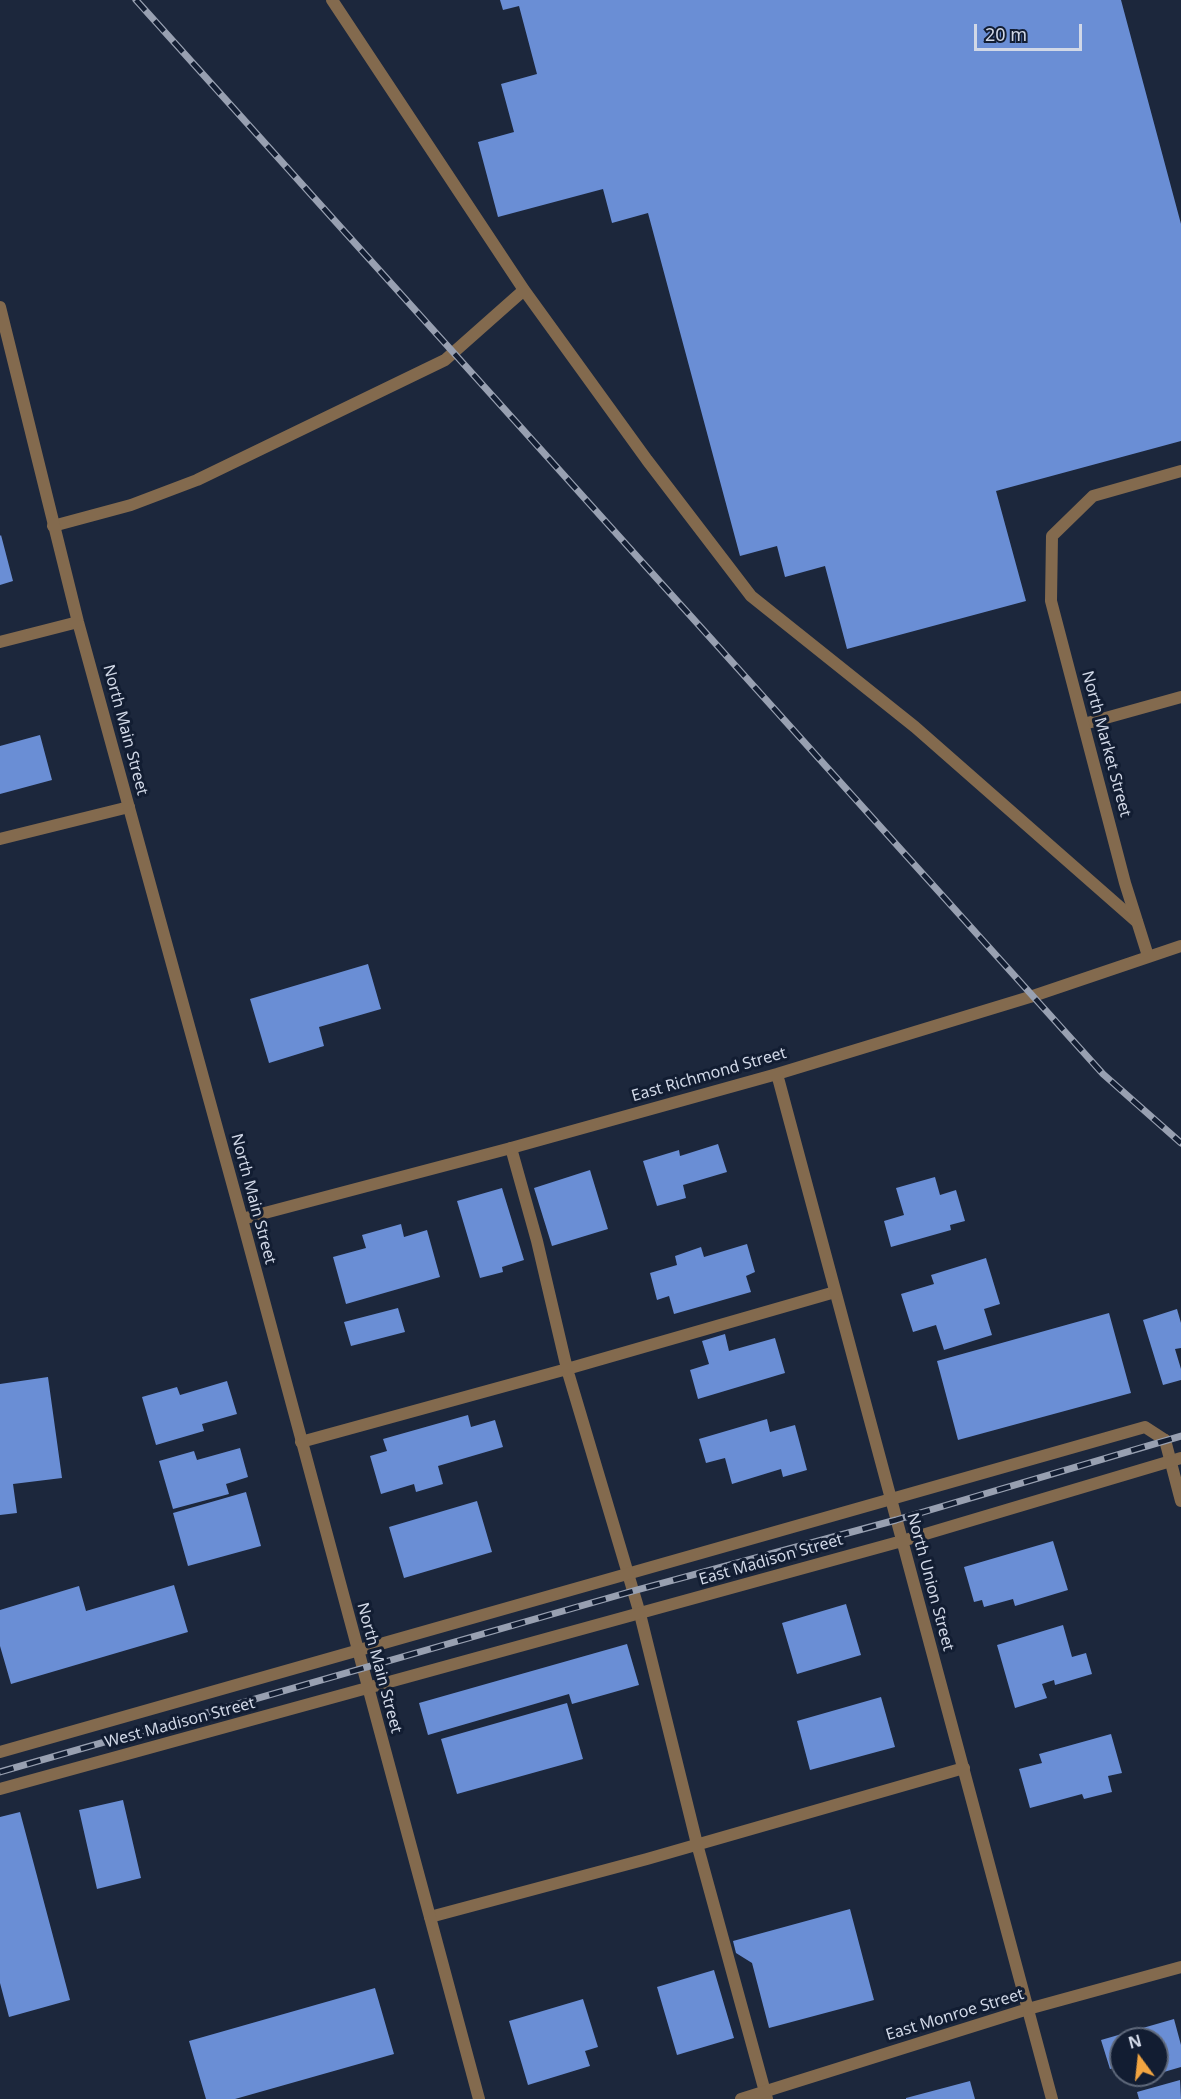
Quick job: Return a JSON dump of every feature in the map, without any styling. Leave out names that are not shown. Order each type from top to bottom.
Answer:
[{"type":"street","points":[[333,0],[524,290],[647,460],[751,596],[915,727],[1137,922]]},
{"type":"street","points":[[53,526],[132,505],[197,480],[445,360],[524,290]]},
{"type":"street","name":"North Main Street","points":[[0,307],[78,622],[242,1219],[479,2099]]},
{"type":"street","name":"North Market Street","points":[[1148,956],[1125,883],[1051,601],[1052,536],[1094,496],[1181,471]]},
{"type":"street","points":[[0,642],[78,622]]},
{"type":"street","points":[[1084,724],[1181,697]]},
{"type":"street","points":[[0,839],[129,807]]},
{"type":"street","name":"East Richmond Street","points":[[242,1219],[511,1148],[777,1074],[1033,996],[1181,946]]},
{"type":"street","name":"North Union Street","points":[[777,1074],[1052,2099]]},
{"type":"street","points":[[511,1148],[537,1241],[567,1369],[640,1614],[697,1844],[766,2096]]},
{"type":"street","points":[[301,1442],[835,1292]]},
{"type":"street","name":"East Madison Street","points":[[358,1652],[1145,1427],[1165,1440],[1176,1460],[902,1541],[368,1689]]},
{"type":"street","points":[[1176,1460],[1181,1501]]},
{"type":"street","name":"West Madison Street","points":[[0,1752],[358,1652]]},
{"type":"street","name":"West Madison Street","points":[[0,1789],[368,1689]]},
{"type":"street","points":[[430,1917],[964,1768]]},
{"type":"street","name":"East Monroe Street","points":[[741,2099],[766,2096],[1028,2009],[1181,1967]]},
{"type":"building","points":[[500,0],[1121,0],[1181,224],[1181,441],[996,491],[1026,601],[847,649],[825,566],[785,577],[777,546],[740,556],[648,213],[612,223],[603,189],[498,217],[478,142],[514,132],[501,84],[537,74],[519,6],[503,10]]},
{"type":"building","points":[[0,536],[13,581],[0,585]]},
{"type":"building","points":[[40,735],[52,780],[0,794],[0,746]]},
{"type":"building","points":[[368,964],[381,1009],[319,1027],[324,1046],[269,1063],[250,999]]},
{"type":"building","points":[[718,1144],[727,1172],[683,1185],[686,1198],[657,1206],[643,1161],[679,1150],[680,1156]]},
{"type":"building","points":[[590,1170],[608,1229],[552,1246],[534,1188]]},
{"type":"building","points":[[935,1177],[940,1195],[956,1190],[965,1221],[950,1225],[951,1230],[891,1247],[884,1221],[904,1215],[896,1188]]},
{"type":"building","points":[[502,1188],[524,1260],[502,1267],[503,1272],[480,1278],[457,1201]]},
{"type":"building","points":[[401,1224],[404,1237],[427,1230],[440,1277],[346,1304],[333,1257],[366,1248],[362,1235]]},
{"type":"building","points":[[747,1244],[755,1272],[746,1276],[751,1292],[674,1314],[669,1296],[657,1300],[650,1273],[677,1265],[675,1256],[701,1247],[704,1257]]},
{"type":"building","points":[[986,1258],[1000,1304],[984,1309],[992,1335],[944,1350],[936,1325],[913,1332],[901,1294],[934,1284],[931,1275]]},
{"type":"building","points":[[398,1308],[405,1332],[351,1346],[344,1322]]},
{"type":"building","points":[[1177,1309],[1181,1323],[1181,1348],[1175,1349],[1181,1369],[1181,1380],[1163,1385],[1143,1320]]},
{"type":"building","points":[[1109,1313],[1131,1393],[958,1440],[937,1361]]},
{"type":"building","points":[[725,1334],[729,1351],[775,1338],[785,1373],[698,1399],[690,1370],[709,1364],[702,1341]]},
{"type":"building","points":[[48,1377],[62,1478],[13,1484],[17,1513],[0,1515],[0,1384]]},
{"type":"building","points":[[227,1381],[237,1414],[202,1424],[204,1431],[156,1445],[142,1397],[177,1387],[180,1395]]},
{"type":"building","points":[[468,1415],[471,1427],[495,1420],[503,1447],[438,1466],[443,1484],[416,1492],[414,1484],[381,1494],[370,1456],[387,1451],[383,1439]]},
{"type":"building","points":[[767,1419],[770,1432],[795,1425],[807,1470],[783,1477],[781,1469],[732,1484],[725,1458],[706,1463],[699,1439]]},
{"type":"building","points":[[240,1448],[248,1477],[226,1484],[229,1494],[173,1509],[159,1461],[194,1451],[197,1460]]},
{"type":"building","points":[[246,1492],[261,1546],[188,1566],[173,1513]]},
{"type":"building","points":[[477,1501],[492,1552],[404,1578],[389,1527]]},
{"type":"building","points":[[1053,1541],[1068,1590],[1015,1606],[1013,1599],[984,1607],[982,1600],[974,1602],[964,1567]]},
{"type":"building","points":[[174,1585],[188,1632],[11,1684],[0,1646],[0,1610],[79,1586],[86,1611]]},
{"type":"building","points":[[846,1604],[861,1655],[797,1674],[782,1623]]},
{"type":"building","points":[[1063,1625],[1072,1657],[1086,1653],[1092,1674],[1055,1685],[1054,1680],[1042,1684],[1047,1698],[1015,1708],[997,1645]]},
{"type":"building","points":[[627,1644],[639,1685],[572,1704],[569,1694],[428,1735],[419,1703]]},
{"type":"building","points":[[881,1697],[895,1747],[810,1770],[797,1721]]},
{"type":"building","points":[[567,1703],[583,1759],[457,1794],[441,1739]]},
{"type":"building","points":[[1111,1734],[1122,1773],[1108,1776],[1112,1792],[1084,1799],[1082,1794],[1030,1808],[1019,1769],[1042,1763],[1039,1754]]},
{"type":"building","points":[[123,1800],[141,1878],[97,1889],[79,1810]]},
{"type":"building","points":[[20,1812],[70,2000],[9,2017],[0,1983],[0,1817]]},
{"type":"building","points":[[850,1909],[874,2000],[769,2028],[752,1963],[736,1953],[733,1941]]},
{"type":"building","points":[[714,1970],[734,2038],[677,2055],[657,1987]]},
{"type":"building","points":[[375,1988],[394,2054],[235,2099],[206,2099],[189,2041]]},
{"type":"building","points":[[583,1999],[598,2047],[585,2051],[590,2066],[528,2085],[509,2021]]},
{"type":"building","points":[[1174,2019],[1181,2045],[1181,2067],[1169,2070],[1169,2027],[1146,2027]]},
{"type":"building","points":[[1109,2038],[1109,2066],[1101,2040]]},
{"type":"building","points":[[1180,2080],[1181,2099],[1139,2099],[1137,2092],[1155,2087],[1169,2087],[1169,2083]]},
{"type":"building","points":[[970,2081],[975,2099],[906,2099],[906,2098]]},
{"type":"railway","points":[[136,0],[1103,1074],[1181,1143]]},
{"type":"railway","points":[[0,1772],[633,1591],[896,1520],[1181,1436]]}]
